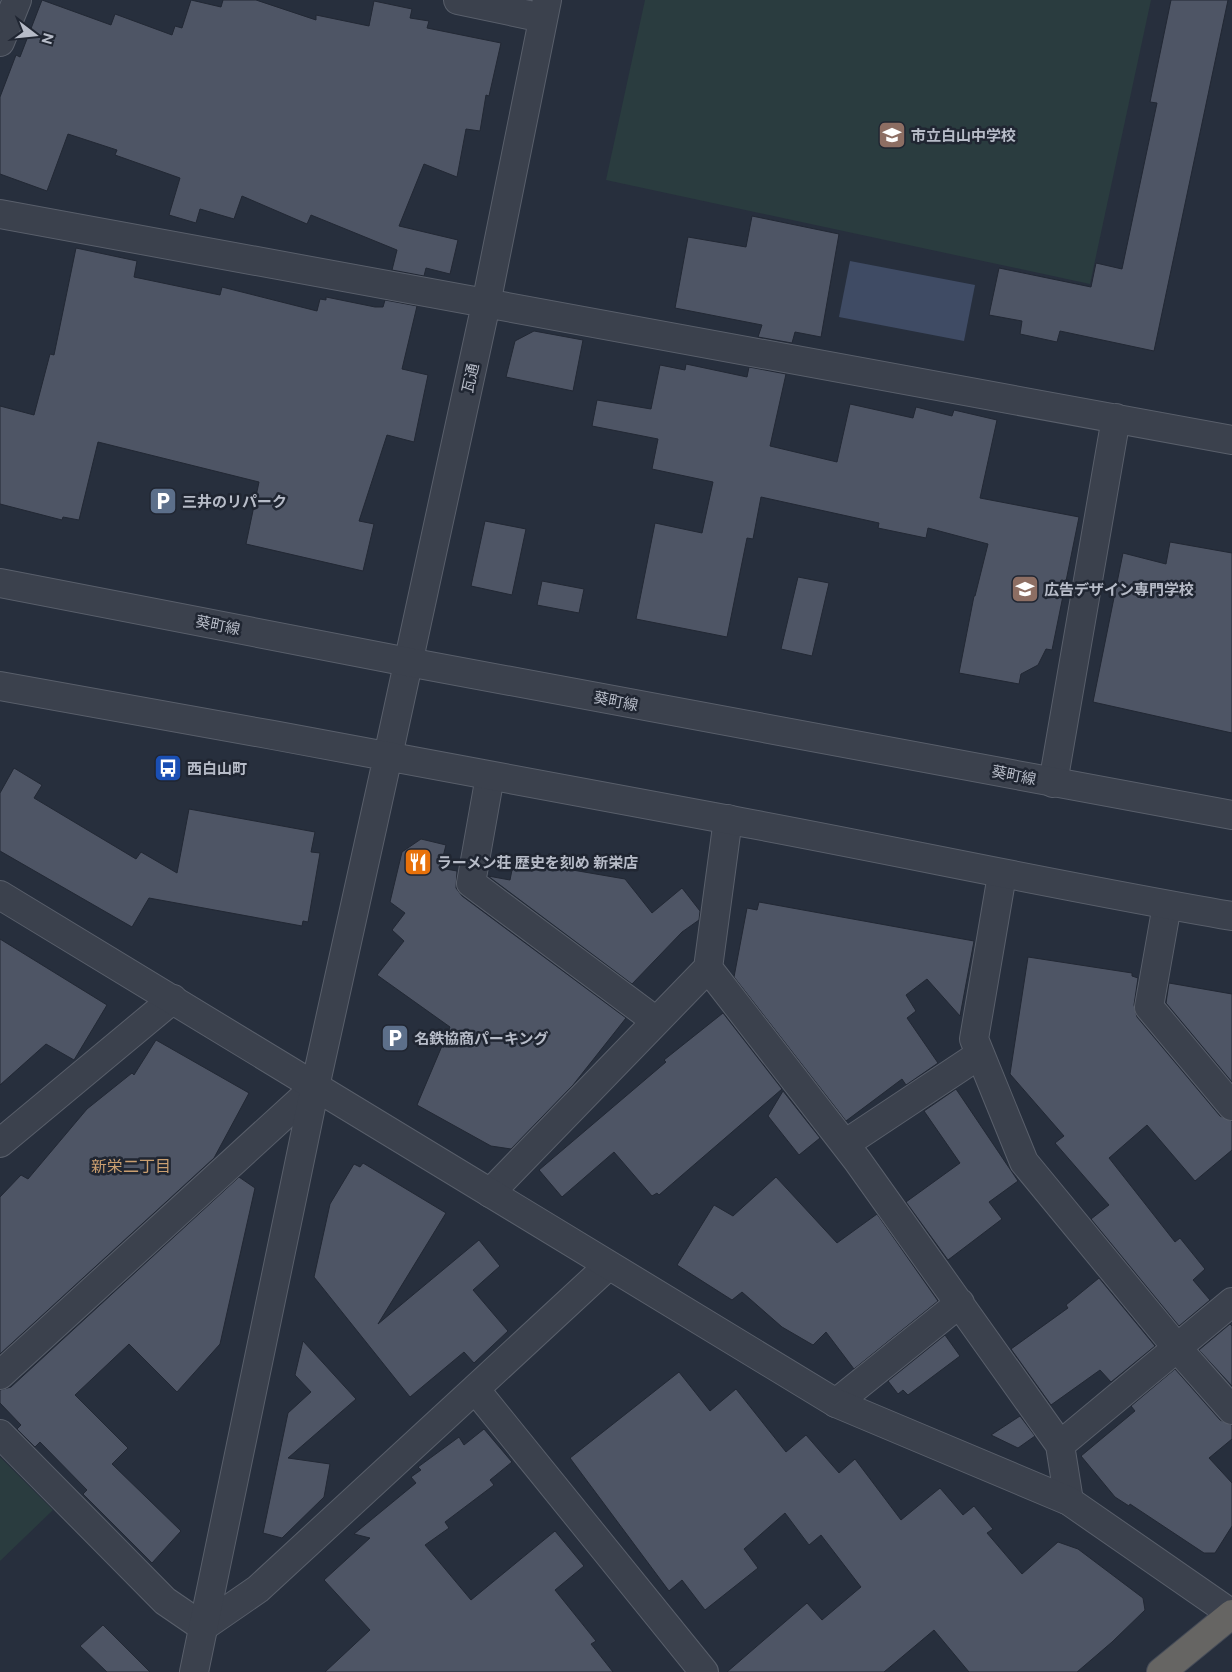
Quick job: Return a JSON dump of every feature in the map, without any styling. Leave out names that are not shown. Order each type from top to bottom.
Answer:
[{"type":"highway","points":[[1161,1672],[1232,1614]]},
{"type":"street","points":[[0,42],[17,0]]},
{"type":"street","points":[[458,0],[545,9]]},
{"type":"street","name":"瓦通","points":[[194,1672],[315,1087],[486,304],[545,9]]},
{"type":"street","points":[[0,214],[1232,440]]},
{"type":"street","points":[[1053,783],[1116,418]]},
{"type":"street","name":"葵町線","points":[[0,583],[408,662],[1232,815]]},
{"type":"street","points":[[0,686],[728,819],[1002,875],[1232,916]]},
{"type":"street","points":[[490,776],[470,883],[656,1022]]},
{"type":"street","points":[[490,1192],[708,968],[728,819]]},
{"type":"street","points":[[1002,875],[974,1039],[1024,1162],[1178,1349],[1232,1410]]},
{"type":"street","points":[[0,895],[490,1192],[608,1266],[836,1402],[1068,1501],[1232,1614]]},
{"type":"street","points":[[1167,905],[1150,1007],[1232,1106]]},
{"type":"street","points":[[708,968],[845,1144],[1060,1445],[1068,1501]]},
{"type":"street","points":[[0,1143],[173,999]]},
{"type":"street","points":[[845,1144],[979,1055]]},
{"type":"street","points":[[0,1375],[315,1087]]},
{"type":"street","points":[[0,1434],[165,1600],[203,1627],[258,1589],[608,1266]]},
{"type":"street","points":[[1060,1445],[1178,1349],[1232,1302]]},
{"type":"street","points":[[836,1402],[960,1303]]},
{"type":"street","points":[[475,1389],[697,1670]]},
{"type":"shaded area","points":[[645,0],[1151,0],[1090,284],[606,180]]},
{"type":"shaded area","points":[[0,1457],[53,1510],[0,1561]]},
{"type":"water","points":[[850,261],[975,285],[964,341],[839,317]]},
{"type":"building","points":[[42,0],[111,25],[115,14],[172,35],[175,26],[182,28],[191,0],[221,7],[223,0],[256,0],[316,20],[316,15],[369,26],[374,1],[412,9],[410,18],[429,21],[427,28],[501,43],[489,96],[486,95],[480,131],[466,129],[457,177],[424,164],[399,226],[458,240],[450,274],[426,268],[424,276],[392,270],[397,250],[311,215],[307,224],[242,196],[234,219],[200,209],[196,223],[169,215],[180,178],[115,155],[117,150],[68,134],[47,191],[0,174],[0,97],[16,55],[20,57]]},
{"type":"building","points":[[1171,0],[1228,0],[1154,351],[1060,331],[1057,342],[1020,334],[1022,321],[989,315],[999,268],[1091,287],[1096,263],[1122,269],[1157,103],[1150,102]]},
{"type":"building","points":[[752,216],[839,234],[821,337],[795,332],[792,343],[758,337],[762,325],[675,308],[688,237],[746,247]]},
{"type":"building","points":[[76,248],[137,261],[134,277],[220,295],[222,287],[317,311],[320,299],[326,300],[326,297],[375,307],[383,307],[385,300],[417,306],[402,369],[428,375],[414,442],[387,435],[359,521],[374,524],[363,571],[246,544],[259,482],[98,442],[79,520],[63,517],[62,520],[0,504],[0,406],[34,415],[50,354],[54,355]]},
{"type":"building","points":[[534,331],[583,340],[573,391],[506,377],[515,341]]},
{"type":"building","points":[[686,364],[747,377],[749,367],[786,374],[770,446],[837,462],[850,404],[913,418],[916,407],[952,416],[954,410],[997,420],[980,498],[1079,517],[1052,650],[1046,649],[1038,665],[1021,674],[1019,684],[959,673],[974,596],[988,544],[928,528],[926,538],[878,528],[879,523],[761,497],[753,539],[747,538],[727,637],[636,619],[655,523],[702,533],[713,482],[652,469],[658,439],[592,426],[597,400],[651,409],[660,365],[685,370]]},
{"type":"building","points":[[485,521],[526,529],[512,595],[471,586]]},
{"type":"building","points":[[1170,542],[1232,553],[1232,733],[1093,702],[1123,553],[1166,564]]},
{"type":"building","points":[[798,577],[829,583],[812,656],[781,649]]},
{"type":"building","points":[[542,581],[584,589],[579,613],[537,605]]},
{"type":"building","points":[[14,768],[42,785],[34,798],[136,859],[141,852],[177,873],[189,809],[315,832],[311,852],[320,853],[308,922],[303,921],[302,926],[149,898],[132,927],[0,851],[0,793]]},
{"type":"building","points":[[421,839],[446,845],[440,868],[457,871],[456,888],[462,896],[626,1018],[573,1085],[511,1149],[491,1146],[417,1105],[450,1027],[377,975],[404,941],[392,930],[405,913],[390,902],[402,852]]},
{"type":"building","points":[[514,860],[625,879],[652,913],[682,888],[700,911],[699,920],[682,932],[632,984],[488,876],[510,880]]},
{"type":"building","points":[[759,902],[974,941],[960,1016],[927,979],[906,995],[916,1011],[907,1018],[938,1063],[906,1085],[902,1079],[846,1121],[734,977],[747,908],[757,910]]},
{"type":"building","points":[[0,939],[107,1005],[74,1060],[46,1044],[0,1085]]},
{"type":"building","points":[[1028,957],[1132,973],[1132,976],[1138,978],[1134,1005],[1137,1017],[1220,1116],[1232,1121],[1232,1150],[1195,1181],[1147,1125],[1109,1158],[1175,1242],[1180,1238],[1205,1269],[1193,1280],[1210,1300],[1179,1326],[1091,1219],[1109,1205],[1055,1143],[1064,1136],[1010,1074]]},
{"type":"building","points":[[1169,983],[1232,994],[1232,1082],[1166,1003]]},
{"type":"building","points":[[723,1013],[782,1089],[659,1195],[657,1193],[652,1196],[614,1152],[562,1197],[539,1170],[666,1062],[664,1060]]},
{"type":"building","points":[[156,1040],[249,1093],[214,1158],[0,1354],[0,1197],[21,1175],[28,1179],[87,1109],[132,1073],[134,1075]]},
{"type":"building","points":[[956,1089],[1018,1181],[989,1202],[1002,1219],[948,1260],[906,1202],[960,1163],[924,1111]]},
{"type":"building","points":[[783,1091],[820,1138],[799,1155],[768,1116]]},
{"type":"building","points":[[363,1163],[446,1213],[378,1324],[479,1240],[500,1266],[473,1290],[508,1331],[474,1363],[464,1352],[410,1397],[314,1277],[330,1204],[354,1164],[360,1167]]},
{"type":"building","points":[[239,1177],[255,1188],[220,1344],[177,1392],[129,1344],[75,1395],[128,1448],[112,1464],[181,1531],[152,1563],[83,1494],[87,1490],[40,1442],[35,1447],[17,1429],[21,1425],[0,1403],[0,1390],[11,1387]]},
{"type":"building","points":[[776,1177],[837,1243],[877,1214],[938,1301],[854,1369],[826,1332],[813,1345],[782,1327],[742,1292],[732,1300],[677,1265],[714,1205],[733,1216]]},
{"type":"building","points":[[1099,1278],[1155,1346],[1111,1382],[1100,1370],[1051,1405],[1011,1349],[1068,1308],[1066,1305]]},
{"type":"building","points":[[1230,1324],[1232,1326],[1232,1386],[1199,1350]]},
{"type":"building","points":[[945,1335],[960,1356],[908,1395],[903,1390],[898,1394],[888,1381]]},
{"type":"building","points":[[303,1341],[356,1399],[288,1458],[330,1464],[324,1497],[282,1538],[263,1533],[288,1413],[311,1392],[295,1375]]},
{"type":"building","points":[[1175,1369],[1220,1420],[1232,1425],[1232,1439],[1209,1458],[1232,1483],[1232,1526],[1215,1553],[1204,1553],[1130,1504],[1129,1506],[1115,1497],[1081,1456],[1135,1411],[1131,1406]]},
{"type":"building","points":[[679,1372],[710,1411],[736,1389],[786,1452],[806,1435],[839,1473],[855,1459],[901,1520],[940,1488],[963,1515],[974,1506],[993,1529],[987,1533],[1022,1574],[1058,1542],[1078,1549],[1143,1598],[1145,1610],[1077,1672],[969,1672],[934,1630],[884,1672],[727,1672],[807,1603],[822,1620],[861,1587],[821,1535],[809,1545],[785,1513],[744,1549],[758,1568],[705,1610],[682,1580],[669,1591],[570,1458]]},
{"type":"building","points":[[1020,1416],[1035,1436],[1018,1448],[991,1435]]},
{"type":"building","points":[[484,1429],[512,1462],[490,1480],[494,1485],[445,1522],[449,1528],[425,1545],[471,1600],[555,1531],[584,1566],[555,1590],[596,1641],[591,1644],[613,1672],[325,1672],[370,1630],[324,1580],[370,1538],[354,1534],[416,1483],[411,1477],[421,1470],[418,1467],[459,1437],[464,1445]]},
{"type":"building","points":[[103,1625],[150,1672],[107,1672],[80,1646]]},
{"type":"place","name":"市立白山中学校","points":[[892,135]]},
{"type":"place","name":"三井のリパーク","points":[[163,501]]},
{"type":"place","name":"広告デザイン専門学校","points":[[1025,589]]},
{"type":"place","name":"西白山町","points":[[168,768]]},
{"type":"place","name":"ラーメン荘 歴史を刻め 新栄店","points":[[418,862]]},
{"type":"place","name":"名鉄協商パーキング","points":[[395,1038]]},
{"type":"district","name":"新栄二丁目","points":[[131,1166]]}]
